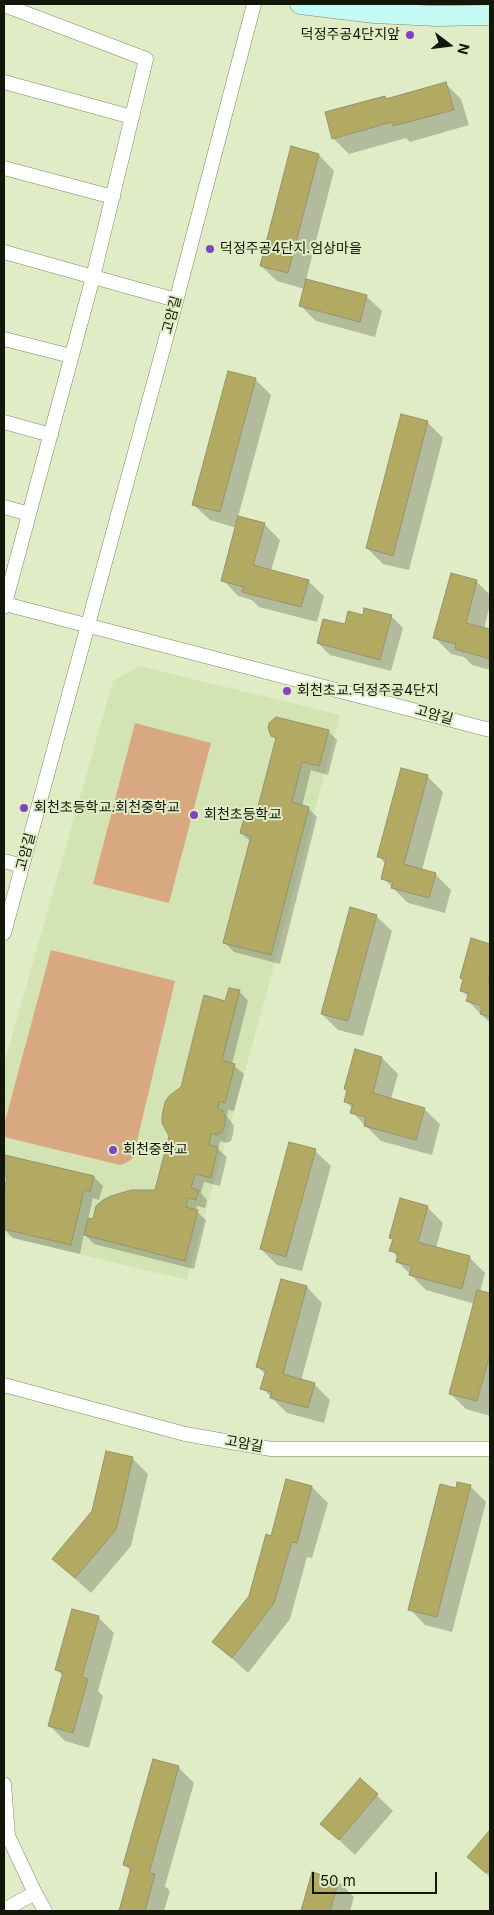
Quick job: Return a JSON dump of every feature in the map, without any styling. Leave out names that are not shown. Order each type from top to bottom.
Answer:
[{"type":"main road","points":[[300,4],[374,13],[437,16],[490,15]]},
{"type":"street","name":"고암길","points":[[4,933],[176,300],[254,4]]},
{"type":"street","points":[[4,5],[146,59],[93,277],[5,601],[87,625]]},
{"type":"street","points":[[4,82],[132,117]]},
{"type":"street","points":[[4,168],[113,197]]},
{"type":"street","points":[[4,252],[176,300]]},
{"type":"street","points":[[4,339],[71,356]]},
{"type":"street","points":[[4,422],[51,434]]},
{"type":"street","points":[[4,507],[28,514]]},
{"type":"street","name":"고암길","points":[[87,625],[490,730]]},
{"type":"street","points":[[4,861],[22,866]]},
{"type":"street","name":"고암길","points":[[4,1385],[185,1434],[271,1449],[490,1449]]},
{"type":"street","points":[[4,1784],[8,1836],[35,1893],[46,1911]]},
{"type":"street","points":[[4,1910],[35,1893]]},
{"type":"shaded area","points":[[140,666],[340,715],[271,977],[187,1280],[4,1236],[4,1064],[113,681]]},
{"type":"shaded area","points":[[135,723],[211,743],[169,903],[93,884]]},
{"type":"shaded area","points":[[51,950],[175,981],[133,1158],[126,1163],[120,1165],[4,1137],[4,1125]]},
{"type":"building","points":[[446,82],[454,110],[393,126],[392,122],[332,139],[325,112],[385,96],[386,99]]},
{"type":"building","points":[[291,146],[319,154],[288,273],[260,266]]},
{"type":"building","points":[[306,279],[367,295],[360,322],[299,306]]},
{"type":"building","points":[[228,371],[256,378],[220,512],[192,505]]},
{"type":"building","points":[[401,414],[428,421],[393,556],[366,548]]},
{"type":"building","points":[[238,516],[265,523],[253,565],[309,580],[301,607],[242,592],[244,587],[221,581]]},
{"type":"building","points":[[451,573],[477,580],[466,623],[490,629],[490,659],[455,649],[456,644],[433,638]]},
{"type":"building","points":[[364,608],[392,615],[380,660],[317,643],[323,619],[345,624],[348,611],[363,615]]},
{"type":"building","points":[[276,717],[329,730],[319,766],[302,762],[292,802],[309,807],[271,955],[223,943],[251,836],[240,833],[245,815],[255,818],[276,738],[271,736],[268,728],[269,723]]},
{"type":"building","points":[[401,768],[428,775],[404,864],[436,873],[429,898],[391,888],[393,882],[381,879],[386,859],[377,857]]},
{"type":"building","points":[[350,907],[377,915],[348,1021],[321,1014]]},
{"type":"building","points":[[471,938],[490,944],[490,975],[488,982],[490,982],[490,1017],[480,1014],[482,1006],[466,1001],[469,993],[460,991],[463,979],[460,978]]},
{"type":"building","points":[[229,988],[240,990],[222,1060],[235,1064],[225,1103],[219,1101],[218,1109],[223,1111],[225,1125],[222,1132],[217,1135],[211,1133],[209,1145],[218,1147],[211,1178],[195,1174],[191,1188],[199,1190],[196,1200],[188,1198],[186,1207],[198,1210],[185,1261],[84,1235],[88,1218],[93,1219],[96,1206],[103,1200],[131,1190],[155,1190],[169,1136],[162,1123],[165,1102],[169,1096],[181,1087],[204,995],[225,1001]]},
{"type":"building","points":[[355,1049],[382,1057],[373,1093],[425,1108],[416,1140],[364,1126],[366,1117],[350,1113],[353,1104],[344,1102],[347,1090],[344,1089]]},
{"type":"building","points":[[289,1142],[316,1149],[286,1257],[260,1249]]},
{"type":"building","points":[[5,1155],[94,1176],[90,1192],[84,1190],[71,1245],[4,1229],[4,1192],[7,1176],[4,1175]]},
{"type":"building","points":[[400,1198],[428,1206],[418,1242],[470,1256],[462,1289],[409,1275],[412,1266],[396,1262],[398,1253],[389,1251],[393,1239],[389,1238]]},
{"type":"building","points":[[281,1279],[307,1286],[283,1374],[315,1383],[308,1408],[270,1398],[272,1392],[260,1389],[266,1370],[256,1367]]},
{"type":"building","points":[[477,1290],[490,1293],[490,1354],[477,1401],[449,1394]]},
{"type":"building","points":[[106,1451],[133,1457],[116,1530],[75,1578],[52,1559],[92,1511]]},
{"type":"building","points":[[286,1479],[312,1486],[297,1543],[292,1542],[274,1603],[232,1658],[212,1642],[249,1596],[266,1534],[271,1536]]},
{"type":"building","points":[[457,1482],[471,1485],[437,1617],[408,1610],[440,1484],[456,1488]]},
{"type":"building","points":[[72,1609],[99,1616],[82,1677],[88,1679],[73,1733],[48,1726],[63,1672],[55,1670]]},
{"type":"building","points":[[153,1759],[179,1766],[149,1873],[155,1874],[145,1911],[119,1911],[131,1867],[123,1865]]},
{"type":"building","points":[[360,1778],[378,1794],[339,1840],[320,1824]]},
{"type":"building","points":[[490,1830],[490,1868],[486,1873],[467,1857]]},
{"type":"building","points":[[312,1872],[339,1880],[330,1911],[301,1911]]},
{"type":"place","name":"덕정주공4단지앞","points":[[410,35]]},
{"type":"place","name":"덕정주공4단지.엄상마을","points":[[210,249]]},
{"type":"place","name":"회천초교.덕정주공4단지","points":[[287,691]]},
{"type":"place","name":"회천초등학교.회천중학교","points":[[24,808]]},
{"type":"place","name":"회천초등학교","points":[[194,815]]},
{"type":"place","name":"회천중학교","points":[[113,1150]]}]
